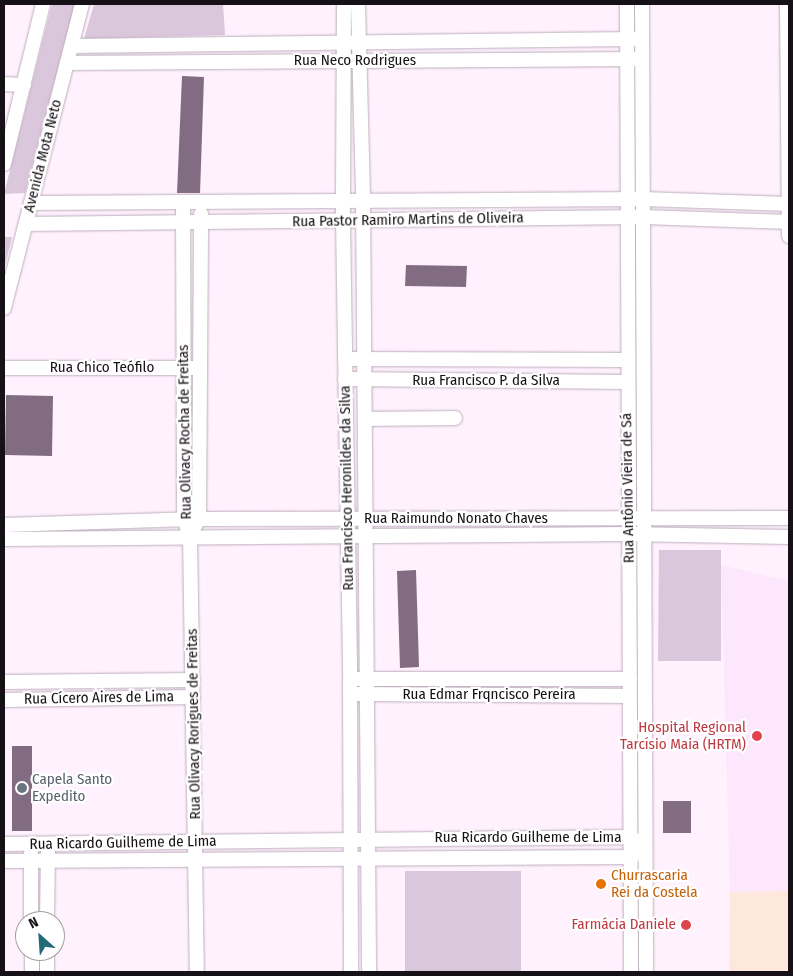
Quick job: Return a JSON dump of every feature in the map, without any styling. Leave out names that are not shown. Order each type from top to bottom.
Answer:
[{"type":"street","points":[[4,164],[43,4]]},
{"type":"street","name":"Avenida Mota Neto","points":[[4,308],[82,4]]},
{"type":"street","name":"Rua Francisco Heronildes da Silva","points":[[344,4],[343,220],[350,679],[351,972]]},
{"type":"street","name":"Rua Francisco Heronildes da Silva","points":[[358,4],[365,380],[368,972]]},
{"type":"street","name":"Rua Antônio Vieira de Sá","points":[[626,4],[631,972]]},
{"type":"street","name":"Rua Antônio Vieira de Sá","points":[[642,4],[646,972]]},
{"type":"street","points":[[786,4],[789,236]]},
{"type":"street","name":"Rua Neco Rodrigues","points":[[72,46],[642,38]]},
{"type":"street","points":[[512,40],[513,60]]},
{"type":"street","name":"Rua Neco Rodrigues","points":[[67,64],[642,59]]},
{"type":"street","points":[[4,84],[24,85]]},
{"type":"street","name":"Rua Pastor Ramiro Martins de Oliveira","points":[[31,203],[643,199],[789,204]]},
{"type":"street","name":"Rua Olivacy Rocha de Freitas","points":[[183,203],[184,519],[190,536]]},
{"type":"street","name":"Rua Olivacy Rocha de Freitas","points":[[190,536],[199,519],[201,203]]},
{"type":"street","name":"Rua Pastor Ramiro Martins de Oliveira","points":[[26,224],[626,217],[789,222]]},
{"type":"street","points":[[184,321],[200,322]]},
{"type":"street","name":"Rua Francisco P. da Silva","points":[[345,359],[627,360]]},
{"type":"street","name":"Rua Chico Teófilo","points":[[4,368],[199,368]]},
{"type":"street","name":"Rua Francisco P. da Silva","points":[[345,380],[627,382]]},
{"type":"street","points":[[365,419],[455,418]]},
{"type":"street","name":"Rua Raimundo Nonato Chaves","points":[[4,525],[184,519],[789,518]]},
{"type":"street","points":[[74,523],[75,538]]},
{"type":"street","name":"Rua Raimundo Nonato Chaves","points":[[4,539],[190,536],[628,534],[789,537]]},
{"type":"street","name":"Rua Olivacy Rorigues de Freitas","points":[[190,536],[197,972]]},
{"type":"street","name":"Rua Edmar Frqncisco Pereira","points":[[350,679],[630,679]]},
{"type":"street","points":[[505,696],[506,679]]},
{"type":"street","name":"Rua Cícero Aires de Lima","points":[[4,682],[193,680]]},
{"type":"street","points":[[32,699],[34,681]]},
{"type":"street","name":"Rua Edmar Frqncisco Pereira","points":[[349,694],[630,696]]},
{"type":"street","name":"Rua Cícero Aires de Lima","points":[[4,700],[193,697]]},
{"type":"street","name":"Rua Ricardo Guilheme de Lima","points":[[4,844],[631,837],[645,849],[631,857],[4,860]]},
{"type":"street","points":[[31,844],[31,911]]},
{"type":"street","points":[[48,844],[48,911]]},
{"type":"street","points":[[80,844],[81,860]]},
{"type":"shaded area","points":[[52,4],[75,4],[25,193],[4,194]]},
{"type":"shaded area","points":[[94,4],[223,4],[225,35],[84,39]]},
{"type":"shaded area","points":[[4,237],[12,237],[4,270]]},
{"type":"shaded area","points":[[659,550],[721,550],[721,661],[658,661]]},
{"type":"shaded area","name":"Hospital Regional Tarcísio Maia (HRTM)","points":[[721,565],[789,581],[789,891],[730,892]]},
{"type":"shaded area","points":[[405,871],[521,871],[521,972],[405,972]]},
{"type":"shaded area","points":[[789,891],[789,972],[729,972],[730,892]]},
{"type":"building","points":[[182,76],[204,77],[200,193],[177,193]]},
{"type":"building","points":[[406,265],[467,266],[466,287],[405,286]]},
{"type":"building","points":[[6,395],[53,396],[52,456],[5,455]]},
{"type":"building","points":[[416,570],[419,667],[400,668],[397,571]]},
{"type":"building","name":"Capela Santo Expedito","points":[[12,746],[32,746],[32,831],[12,831]]},
{"type":"building","points":[[663,801],[691,801],[691,833],[663,833]]},
{"type":"place","name":"Hospital Regional Tarcísio Maia (HRTM)","points":[[757,736]]},
{"type":"place","name":"Capela Santo Expedito","points":[[22,788]]},
{"type":"place","name":"Churrascaria Rei da Costela","points":[[601,884]]},
{"type":"place","name":"Farmácia Daniele","points":[[686,925]]}]
